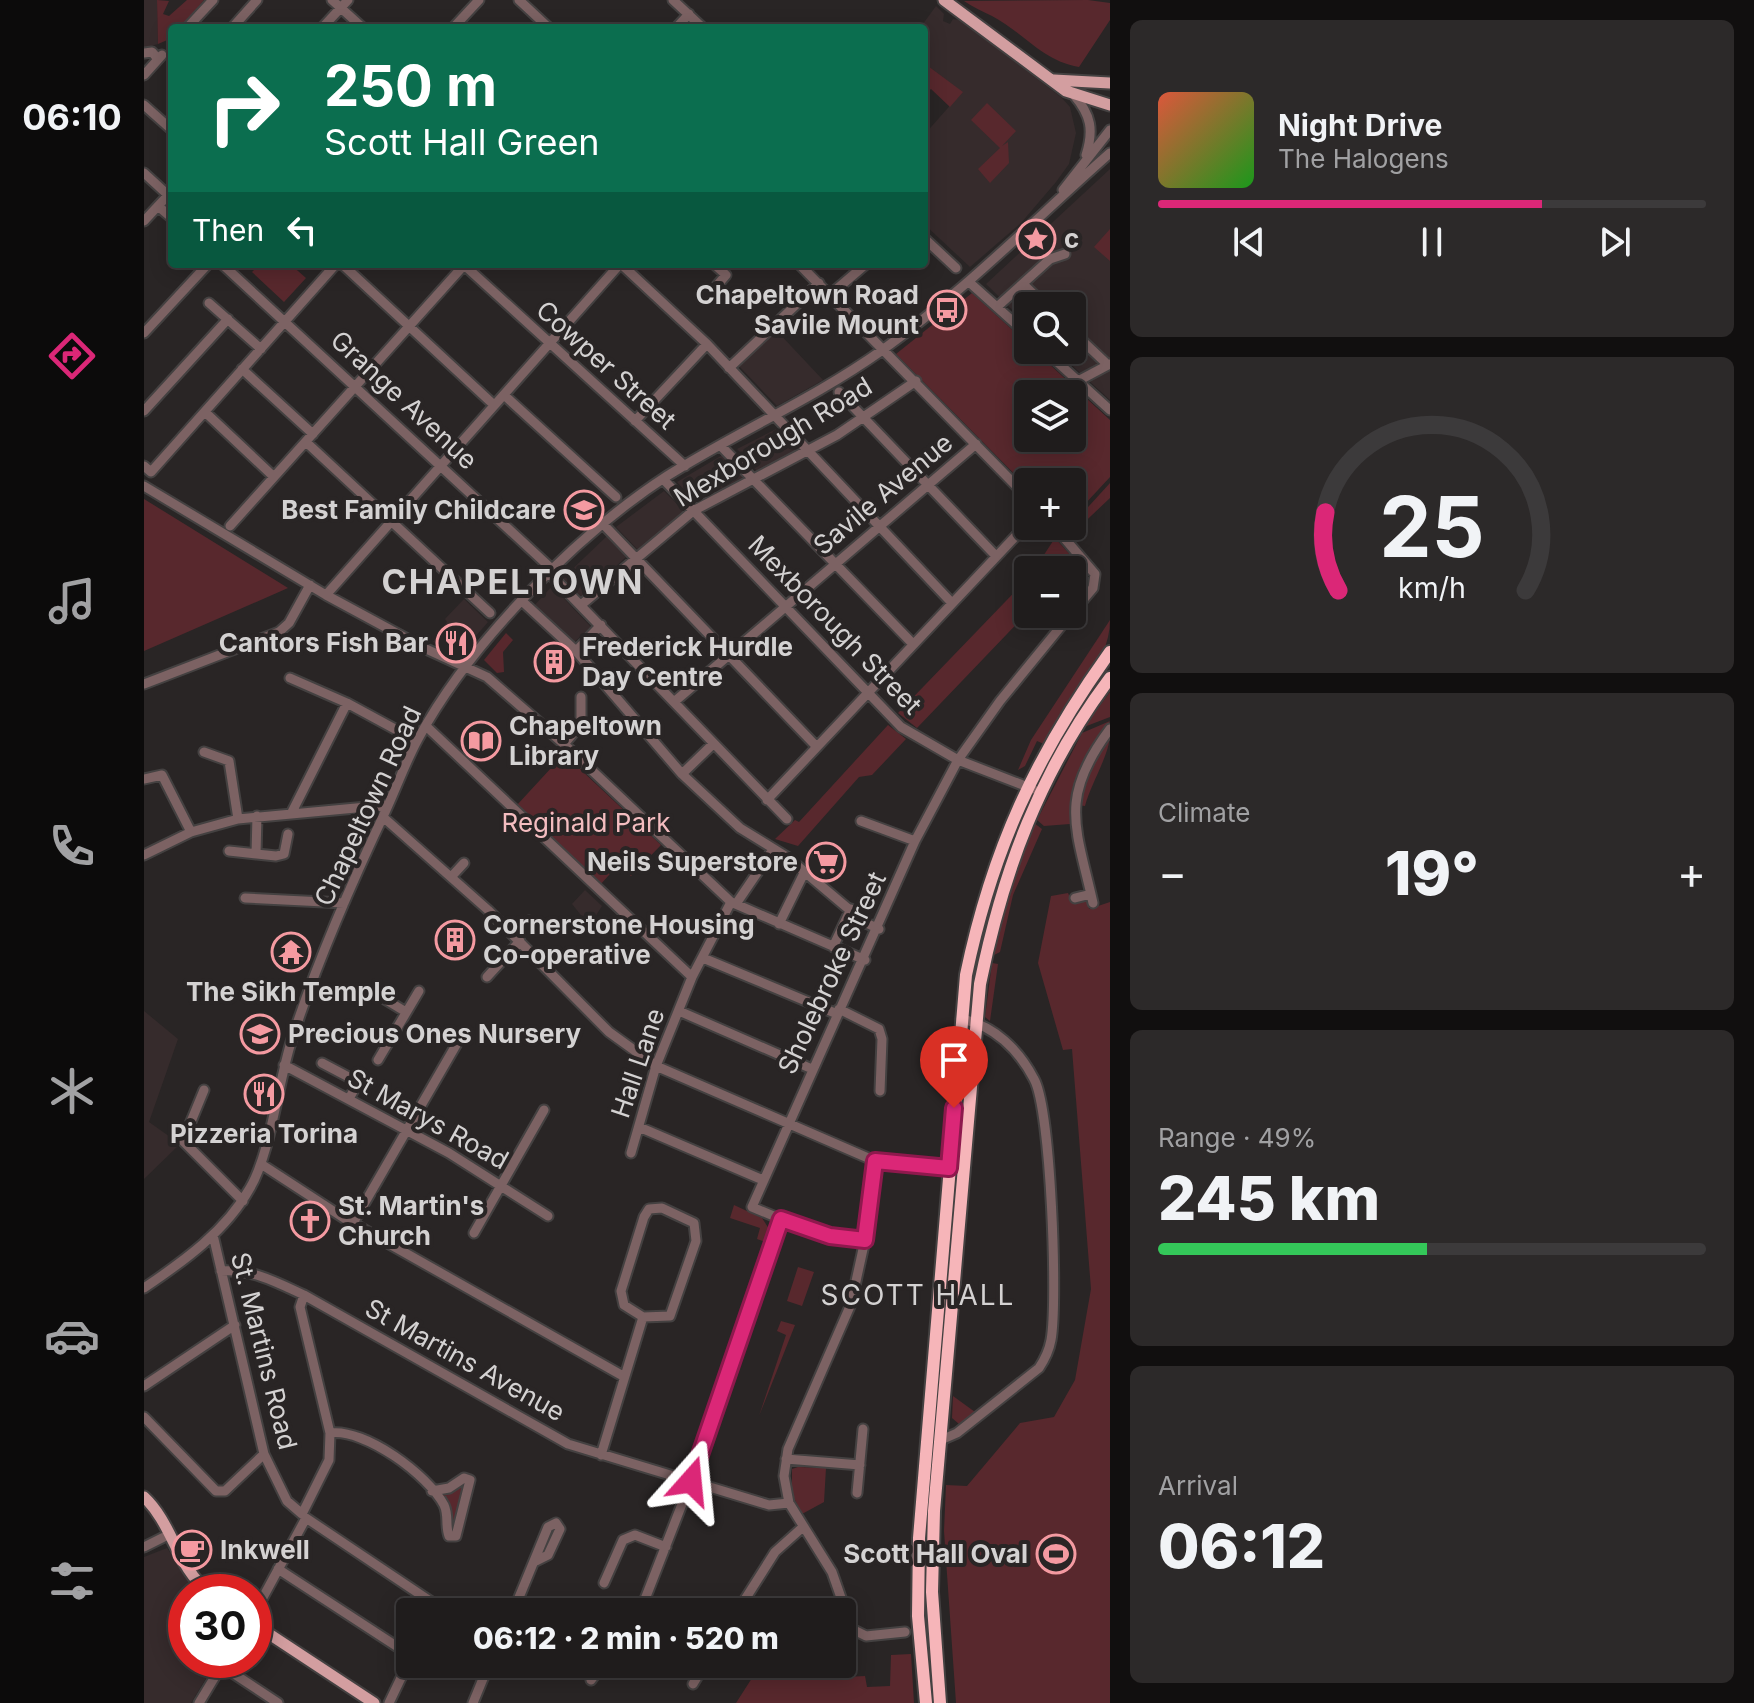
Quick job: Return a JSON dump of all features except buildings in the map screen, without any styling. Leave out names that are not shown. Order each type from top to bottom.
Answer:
[{"type":"highway","points":[[940,1703],[925,1592],[941,1440],[961,1019],[968,965],[984,897],[1026,786],[1090,679],[1110,652]]},
{"type":"highway","points":[[926,1703],[923,1669],[927,1439],[955,1168],[975,1022],[997,906],[1018,841],[1068,738],[1110,678]]},
{"type":"highway","points":[[927,1439],[941,1440]]},
{"type":"highway","points":[[923,1669],[937,1668]]},
{"type":"main road","points":[[944,0],[1074,95],[1110,105]]},
{"type":"main road","points":[[1054,80],[1110,83]]},
{"type":"main road","points":[[144,1497],[193,1574]]},
{"type":"main road","points":[[272,1636],[374,1703]]},
{"type":"street","points":[[191,24],[213,0]]},
{"type":"street","points":[[236,24],[257,0]]},
{"type":"street","points":[[332,0],[344,4],[360,24]]},
{"type":"street","points":[[458,24],[479,0]]},
{"type":"street","points":[[519,0],[530,4],[546,24]]},
{"type":"street","points":[[673,0],[699,24]]},
{"type":"street","points":[[326,24],[344,4]]},
{"type":"street","points":[[680,24],[689,14]]},
{"type":"street","points":[[144,53],[152,52],[160,57],[144,75]]},
{"type":"street","name":"Chapeltown Road","points":[[1074,95],[1091,121],[1092,133],[1084,162]]},
{"type":"street","points":[[144,105],[168,126]]},
{"type":"street","name":"Chapeltown Road","points":[[1059,197],[1110,130]]},
{"type":"street","name":"Chapeltown Road","points":[[144,1288],[213,1235],[243,1201],[261,1164],[284,1065],[344,903],[417,741],[466,664],[523,602],[604,525],[663,479],[685,466],[836,388],[969,282],[1110,153]]},
{"type":"street","points":[[144,173],[168,191]]},
{"type":"street","points":[[144,221],[168,195]]},
{"type":"street","points":[[158,206],[168,215]]},
{"type":"street","points":[[928,242],[956,268]]},
{"type":"street","points":[[997,307],[1050,259],[1065,254]]},
{"type":"street","points":[[144,333],[204,268]]},
{"type":"street","name":"Grange Avenue","points":[[226,268],[442,465],[552,573],[787,819]]},
{"type":"street","points":[[148,469],[205,412],[332,268]]},
{"type":"street","points":[[346,268],[494,405]]},
{"type":"street","points":[[230,526],[460,268]]},
{"type":"street","name":"Cowper Street","points":[[468,268],[685,466]]},
{"type":"street","points":[[326,595],[617,268]]},
{"type":"street","points":[[625,268],[707,344],[951,602]]},
{"type":"street","points":[[714,289],[726,275],[718,268]]},
{"type":"street","points":[[803,268],[1014,483]]},
{"type":"street","points":[[831,294],[861,268]]},
{"type":"street","points":[[969,282],[1014,322]]},
{"type":"street","points":[[729,368],[819,283]]},
{"type":"street","points":[[1024,285],[1031,292]]},
{"type":"street","points":[[209,303],[261,349]]},
{"type":"street","points":[[144,411],[228,319]]},
{"type":"street","points":[[635,421],[707,344]]},
{"type":"street","points":[[1080,380],[1109,365],[1086,344]]},
{"type":"street","points":[[1059,364],[1077,380]]},
{"type":"street","points":[[242,369],[391,522],[490,613]]},
{"type":"street","name":"Mexborough Road","points":[[581,605],[693,511],[807,451],[863,418],[916,381]]},
{"type":"street","points":[[836,388],[996,556]]},
{"type":"street","points":[[1086,388],[1110,410]]},
{"type":"street","points":[[504,395],[616,497]]},
{"type":"street","points":[[205,412],[274,477]]},
{"type":"street","name":"Savile Avenue","points":[[674,702],[976,444]]},
{"type":"street","points":[[721,446],[913,644]]},
{"type":"street","name":"Mexborough Street","points":[[663,479],[901,727],[958,760],[1040,792]]},
{"type":"street","points":[[144,486],[326,595],[424,648],[466,664],[491,680],[735,902],[865,960]]},
{"type":"street","points":[[604,525],[817,747]]},
{"type":"street","points":[[767,800],[1014,537]]},
{"type":"street","name":"Sholebroke Street","points":[[1066,540],[1080,556]]},
{"type":"street","name":"Sholebroke Street","points":[[1086,563],[1095,574],[1093,588],[1086,597]]},
{"type":"street","points":[[144,684],[279,632],[289,623],[310,585]]},
{"type":"street","points":[[523,602],[576,651],[682,774],[740,828],[805,871],[864,922],[879,929]]},
{"type":"street","points":[[576,651],[601,625]]},
{"type":"street","name":"Sholebroke Street","points":[[781,1219],[752,1207],[838,1011],[879,929],[915,841],[958,760],[1000,701],[1060,628]]},
{"type":"street","points":[[1090,679],[1110,662]]},
{"type":"street","points":[[290,678],[347,703],[417,741]]},
{"type":"street","points":[[564,744],[581,724],[582,702],[568,707]]},
{"type":"street","points":[[292,812],[347,703]]},
{"type":"street","points":[[426,726],[692,977]]},
{"type":"street","points":[[1075,898],[1092,899],[1074,825],[1074,806],[1089,760],[1110,729]]},
{"type":"street","points":[[682,774],[713,744]]},
{"type":"street","points":[[204,752],[229,761],[238,819]]},
{"type":"street","points":[[144,779],[156,773],[162,775],[191,832]]},
{"type":"street","points":[[144,855],[191,832],[238,819],[388,805]]},
{"type":"street","points":[[256,854],[257,816]]},
{"type":"street","points":[[383,817],[452,876],[609,1032],[656,1066],[875,1161],[955,1168]]},
{"type":"street","points":[[861,821],[915,841]]},
{"type":"street","points":[[229,851],[284,854],[288,834]]},
{"type":"street","name":"Hall Lane","points":[[631,1153],[656,1066],[692,977],[735,902],[772,851]]},
{"type":"street","points":[[452,876],[464,863]]},
{"type":"street","points":[[779,924],[805,871]]},
{"type":"street","points":[[245,898],[344,903]]},
{"type":"street","points":[[833,947],[851,909]]},
{"type":"street","points":[[487,977],[529,921]]},
{"type":"street","points":[[703,958],[879,1029],[882,1039],[880,1091]]},
{"type":"street","points":[[378,1060],[419,991]]},
{"type":"street","points":[[373,992],[406,1012]]},
{"type":"street","points":[[679,1011],[812,1069]]},
{"type":"street","points":[[941,1440],[957,1433],[1039,1368],[1046,1357],[1052,1329],[1051,1209],[1036,1081],[1020,1056],[998,1034],[975,1022],[961,1019]]},
{"type":"street","points":[[353,1223],[463,1033]]},
{"type":"street","points":[[322,1063],[358,1082],[349,1099]]},
{"type":"street","name":"St Marys Road","points":[[284,1065],[406,1130],[548,1216]]},
{"type":"street","points":[[204,1090],[183,1141],[243,1201]]},
{"type":"street","points":[[474,1233],[544,1110]]},
{"type":"street","points":[[639,1127],[763,1180]]},
{"type":"street","points":[[875,1161],[865,1240],[851,1304],[786,1459],[784,1476],[789,1503],[832,1572],[852,1629],[866,1636],[905,1632]]},
{"type":"street","points":[[261,1164],[353,1223],[623,1376]]},
{"type":"street","points":[[662,1208],[694,1223],[696,1241],[670,1316],[643,1317],[624,1305],[621,1291],[644,1217],[649,1209],[662,1208]]},
{"type":"street","points":[[646,1598],[691,1481],[781,1219],[830,1236],[865,1240]]},
{"type":"street","name":"St. Martins Road","points":[[213,1235],[264,1454],[287,1501],[420,1598]]},
{"type":"street","name":"St Martins Avenue","points":[[221,1271],[240,1270],[262,1275],[304,1295],[546,1432],[601,1455],[769,1505],[789,1503]]},
{"type":"street","points":[[272,1580],[329,1460],[330,1433],[300,1307],[304,1295]]},
{"type":"street","points":[[601,1455],[643,1317]]},
{"type":"street","points":[[144,1386],[235,1325]]},
{"type":"street","points":[[144,1417],[216,1491],[225,1491],[264,1454]]},
{"type":"street","points":[[857,1493],[863,1429]]},
{"type":"street","points":[[330,1433],[340,1432],[379,1446],[432,1491],[446,1508],[449,1536],[456,1536],[470,1480],[464,1478],[449,1488],[432,1491]]},
{"type":"street","points":[[786,1459],[860,1465]]},
{"type":"street","points":[[746,1598],[775,1552],[803,1527]]},
{"type":"street","points":[[144,1547],[170,1534]]},
{"type":"street","points":[[604,1583],[623,1540],[635,1535],[666,1547]]},
{"type":"street","points":[[519,1598],[536,1561]]},
{"type":"street","points":[[278,1569],[396,1648]]},
{"type":"street","points":[[199,1703],[215,1678]]},
{"type":"street","points":[[244,1678],[277,1703]]},
{"type":"street","points":[[389,1703],[400,1678]]},
{"type":"street","points":[[473,1703],[483,1678]]},
{"type":"street","points":[[693,1684],[697,1678]]},
{"type":"shaded area","points":[[144,0],[157,0],[158,44],[144,48]]},
{"type":"shaded area","points":[[936,6],[944,14],[943,21],[950,24],[953,19],[960,20],[1061,97],[1070,107],[1076,133],[1069,164],[1056,182],[1021,223],[970,267],[928,228],[928,130],[962,92],[928,66],[928,24],[923,24]]},
{"type":"shaded area","points":[[1110,169],[1110,400],[1070,364],[1086,364],[1086,292],[1014,292],[1014,311],[986,284]]},
{"type":"shaded area","points":[[775,329],[823,380],[777,406],[738,365]]},
{"type":"shaded area","points":[[776,429],[798,450],[757,471],[737,449]]},
{"type":"shaded area","points":[[724,454],[744,477],[695,502],[677,482]]},
{"type":"shaded area","points":[[664,491],[685,512],[638,550],[616,527]]},
{"type":"shaded area","points":[[607,536],[626,557],[582,598],[563,578]]},
{"type":"shaded area","points":[[552,586],[591,627],[573,643],[533,607]]},
{"type":"shaded area","points":[[464,599],[488,622],[462,652],[433,642],[447,622],[445,619]]},
{"type":"shaded area","points":[[585,890],[602,906],[593,920],[584,919],[572,904]]},
{"type":"shaded area","points":[[144,1011],[178,1039],[149,1122],[180,1144],[144,1179]]},
{"type":"shaded area","points":[[167,1548],[185,1574],[168,1574],[168,1678],[206,1678],[191,1703],[144,1703],[144,1557]]},
{"type":"green space","points":[[157,0],[169,1],[163,14],[169,16],[187,0],[204,0],[183,24],[168,24],[168,40],[158,44]]},
{"type":"green space","points":[[1088,0],[1110,3],[1110,20],[1079,67],[1054,59],[1003,23],[964,1]]},
{"type":"green space","points":[[928,66],[963,92],[950,107],[931,89],[928,91]]},
{"type":"green space","points":[[987,103],[1016,131],[1002,146],[1008,142],[1009,163],[990,183],[978,169],[1000,148],[971,120]]},
{"type":"green space","points":[[1110,229],[1110,261],[1094,247]]},
{"type":"green space","points":[[256,268],[295,268],[306,278],[284,302],[252,272]]},
{"type":"green space","points":[[972,293],[1014,331],[1014,364],[1049,364],[1067,380],[1014,380],[1014,452],[1086,452],[1086,398],[1110,420],[1110,477],[1086,503],[1086,468],[1014,468],[1014,474],[896,354]]},
{"type":"green space","points":[[1110,483],[1110,498],[1086,521],[1086,509]]},
{"type":"green space","points":[[144,499],[280,583],[288,588],[144,651]]},
{"type":"green space","points":[[1057,540],[1071,556],[1043,556]]},
{"type":"green space","points":[[1014,593],[1014,627],[917,728],[898,713]]},
{"type":"green space","points":[[1110,620],[1108,637],[1095,669],[1044,744],[1037,741],[1025,766],[1018,770],[1031,740]]},
{"type":"green space","points":[[506,633],[513,640],[503,652],[504,672],[497,673],[484,660]]},
{"type":"green space","points":[[1110,692],[1110,717],[1084,727]]},
{"type":"green space","points":[[1110,721],[1080,771],[1070,806],[1070,824],[1044,826],[1037,820],[1082,733]]},
{"type":"green space","points":[[888,725],[906,739],[872,775],[859,777],[798,846],[775,839],[795,820],[799,822]]},
{"type":"green space","points":[[1110,734],[1107,750],[1085,806],[1077,805],[1087,773]]},
{"type":"green space","name":"Reginald Park","points":[[564,754],[661,845],[631,876],[618,865],[600,885],[517,805]]},
{"type":"green space","points":[[1018,817],[1022,819],[979,952],[977,951]]},
{"type":"green space","points":[[1034,823],[1042,829],[1013,895],[1000,952],[994,955],[1008,896]]},
{"type":"green space","points":[[1068,893],[1072,902],[1088,901],[1089,909],[1110,902],[1110,1703],[956,1703],[944,1531],[946,1485],[967,1486],[1020,1423],[1054,1417],[1075,1380],[1091,1289],[1072,1049],[1063,1050],[1038,963],[1051,896]]},
{"type":"green space","points":[[992,963],[998,964],[990,1021],[985,1017]]},
{"type":"green space","points":[[966,1025],[971,1027],[960,1153],[956,1152]]},
{"type":"green space","points":[[952,1198],[956,1199],[935,1433],[933,1432]]},
{"type":"green space","points":[[734,1205],[762,1218],[771,1232],[768,1243],[757,1239],[760,1228],[730,1218]]},
{"type":"green space","points":[[798,1267],[814,1272],[802,1306],[787,1301]]},
{"type":"green space","points":[[781,1321],[795,1325],[759,1416],[786,1335],[777,1331]]},
{"type":"green space","points":[[953,1396],[975,1412],[959,1424],[952,1418]]},
{"type":"green space","points":[[826,1468],[824,1502],[802,1514],[792,1494],[792,1469]]},
{"type":"green space","points":[[464,1482],[468,1484],[456,1532],[450,1532],[442,1495]]},
{"type":"green space","points":[[911,1654],[914,1703],[736,1703],[752,1678],[865,1676],[867,1687],[890,1686],[891,1655]]},
{"type":"place","name":"c","points":[[1036,239]]},
{"type":"place","name":"Chapeltown Road Savile Mount","points":[[947,310]]},
{"type":"place","name":"Best Family Childcare","points":[[584,510]]},
{"type":"place","name":"Cantors Fish Bar","points":[[456,643]]},
{"type":"place","name":"Frederick Hurdle Day Centre","points":[[554,662]]},
{"type":"place","name":"Chapeltown Library","points":[[481,741]]},
{"type":"place","name":"Neils Superstore","points":[[826,862]]},
{"type":"place","name":"Cornerstone Housing Co-operative","points":[[455,940]]},
{"type":"place","name":"The Sikh Temple","points":[[291,952]]},
{"type":"place","name":"Precious Ones Nursery","points":[[260,1034]]},
{"type":"place","name":"Pizzeria Torina","points":[[264,1094]]},
{"type":"place","name":"St. Martin's Church","points":[[310,1221]]},
{"type":"place","name":"Inkwell","points":[[192,1550]]},
{"type":"place","name":"Scott Hall Oval","points":[[1056,1554]]},
{"type":"district","name":"CHAPELTOWN","points":[[513,582]]},
{"type":"district","name":"SCOTT HALL","points":[[918,1295]]},
{"type":"route","points":[[691,1481],[731,1357],[781,1219],[830,1236],[865,1240],[875,1161],[949,1168],[954,1108]]}]
